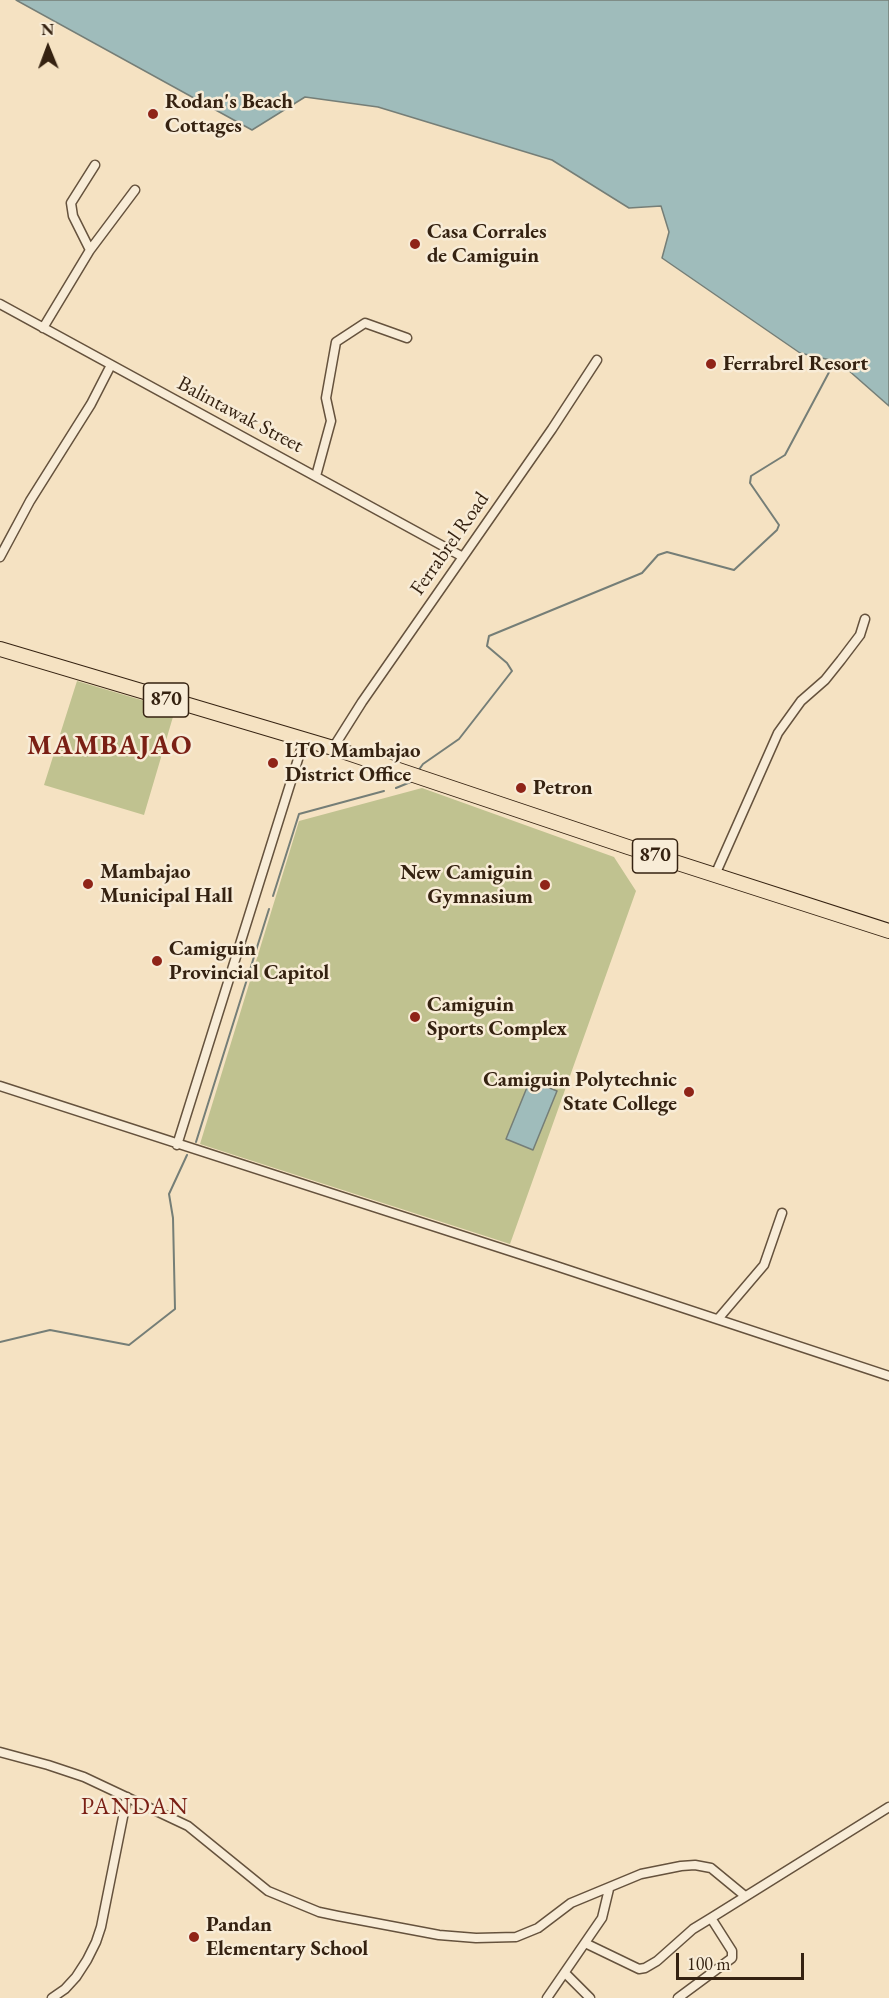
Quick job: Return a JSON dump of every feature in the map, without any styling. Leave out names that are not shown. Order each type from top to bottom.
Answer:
[{"type":"main road","name":"870","points":[[0,649],[333,748],[889,932]]},
{"type":"street","points":[[90,250],[73,216],[71,203],[95,165]]},
{"type":"street","points":[[43,328],[90,250],[135,189]]},
{"type":"street","name":"Balintawak Street","points":[[0,304],[463,557]]},
{"type":"street","points":[[316,476],[331,421],[326,398],[336,342],[365,323],[407,338]]},
{"type":"street","name":"Ferrabrel Road","points":[[333,748],[362,702],[552,429],[597,360]]},
{"type":"street","points":[[0,557],[30,501],[91,404],[111,365]]},
{"type":"street","points":[[715,875],[778,733],[801,701],[825,680],[841,660],[860,635],[865,620]]},
{"type":"street","points":[[177,1145],[304,740]]},
{"type":"street","points":[[0,1086],[889,1376]]},
{"type":"street","points":[[718,1319],[764,1266],[772,1236],[782,1213]]},
{"type":"street","points":[[0,1752],[75,1774],[188,1826],[268,1891],[319,1912],[384,1925],[449,1936],[516,1937],[538,1928],[571,1903],[641,1874],[681,1866],[695,1865],[711,1868],[744,1896]]},
{"type":"street","points":[[52,1998],[76,1977],[96,1942],[127,1797]]},
{"type":"street","points":[[585,1943],[639,1969],[645,1968],[711,1917],[889,1807]]},
{"type":"street","points":[[547,1998],[602,1918],[609,1888]]},
{"type":"street","points":[[678,1998],[732,1958],[732,1951],[711,1917]]},
{"type":"street","points":[[565,1973],[590,1998]]},
{"type":"green space","points":[[77,681],[175,710],[144,815],[44,785]]},
{"type":"green space","name":"Camiguin Sports Complex","points":[[422,788],[614,857],[636,891],[510,1244],[200,1144],[299,821]]},
{"type":"water","points":[[16,0],[889,0],[889,406],[839,362],[800,353],[662,258],[669,232],[661,206],[629,208],[552,160],[378,107],[305,97],[252,130]]},
{"type":"water","points":[[530,1080],[557,1091],[533,1150],[506,1139]]},
{"type":"waterway","points":[[418,771],[423,764],[459,739],[512,671],[507,663],[487,646],[489,636],[642,573],[658,555],[667,552],[734,570],[777,530],[779,525],[750,483],[751,476],[785,455],[835,361]]},
{"type":"waterway","points":[[396,788],[413,781]]},
{"type":"waterway","points":[[273,896],[299,814],[384,791]]},
{"type":"waterway","points":[[196,1142],[269,909]]},
{"type":"waterway","points":[[0,1342],[50,1330],[129,1345],[175,1309],[173,1218],[169,1194],[187,1155]]},
{"type":"place","name":"Rodan's Beach Cottages","points":[[153,114]]},
{"type":"place","name":"Casa Corrales de Camiguin","points":[[415,244]]},
{"type":"place","name":"Ferrabrel Resort","points":[[711,364]]},
{"type":"place","name":"LTO Mambajao District Office","points":[[273,763]]},
{"type":"place","name":"Petron","points":[[521,788]]},
{"type":"place","name":"Mambajao Municipal Hall","points":[[88,884]]},
{"type":"place","name":"New Camiguin Gymnasium","points":[[545,885]]},
{"type":"place","name":"Camiguin Provincial Capitol","points":[[157,961]]},
{"type":"place","name":"Camiguin Sports Complex","points":[[415,1017]]},
{"type":"place","name":"Camiguin Polytechnic State College","points":[[689,1092]]},
{"type":"place","name":"Pandan Elementary School","points":[[194,1937]]},
{"type":"district","name":"MAMBAJAO","points":[[110,747]]},
{"type":"district","name":"PANDAN","points":[[135,1807]]}]
